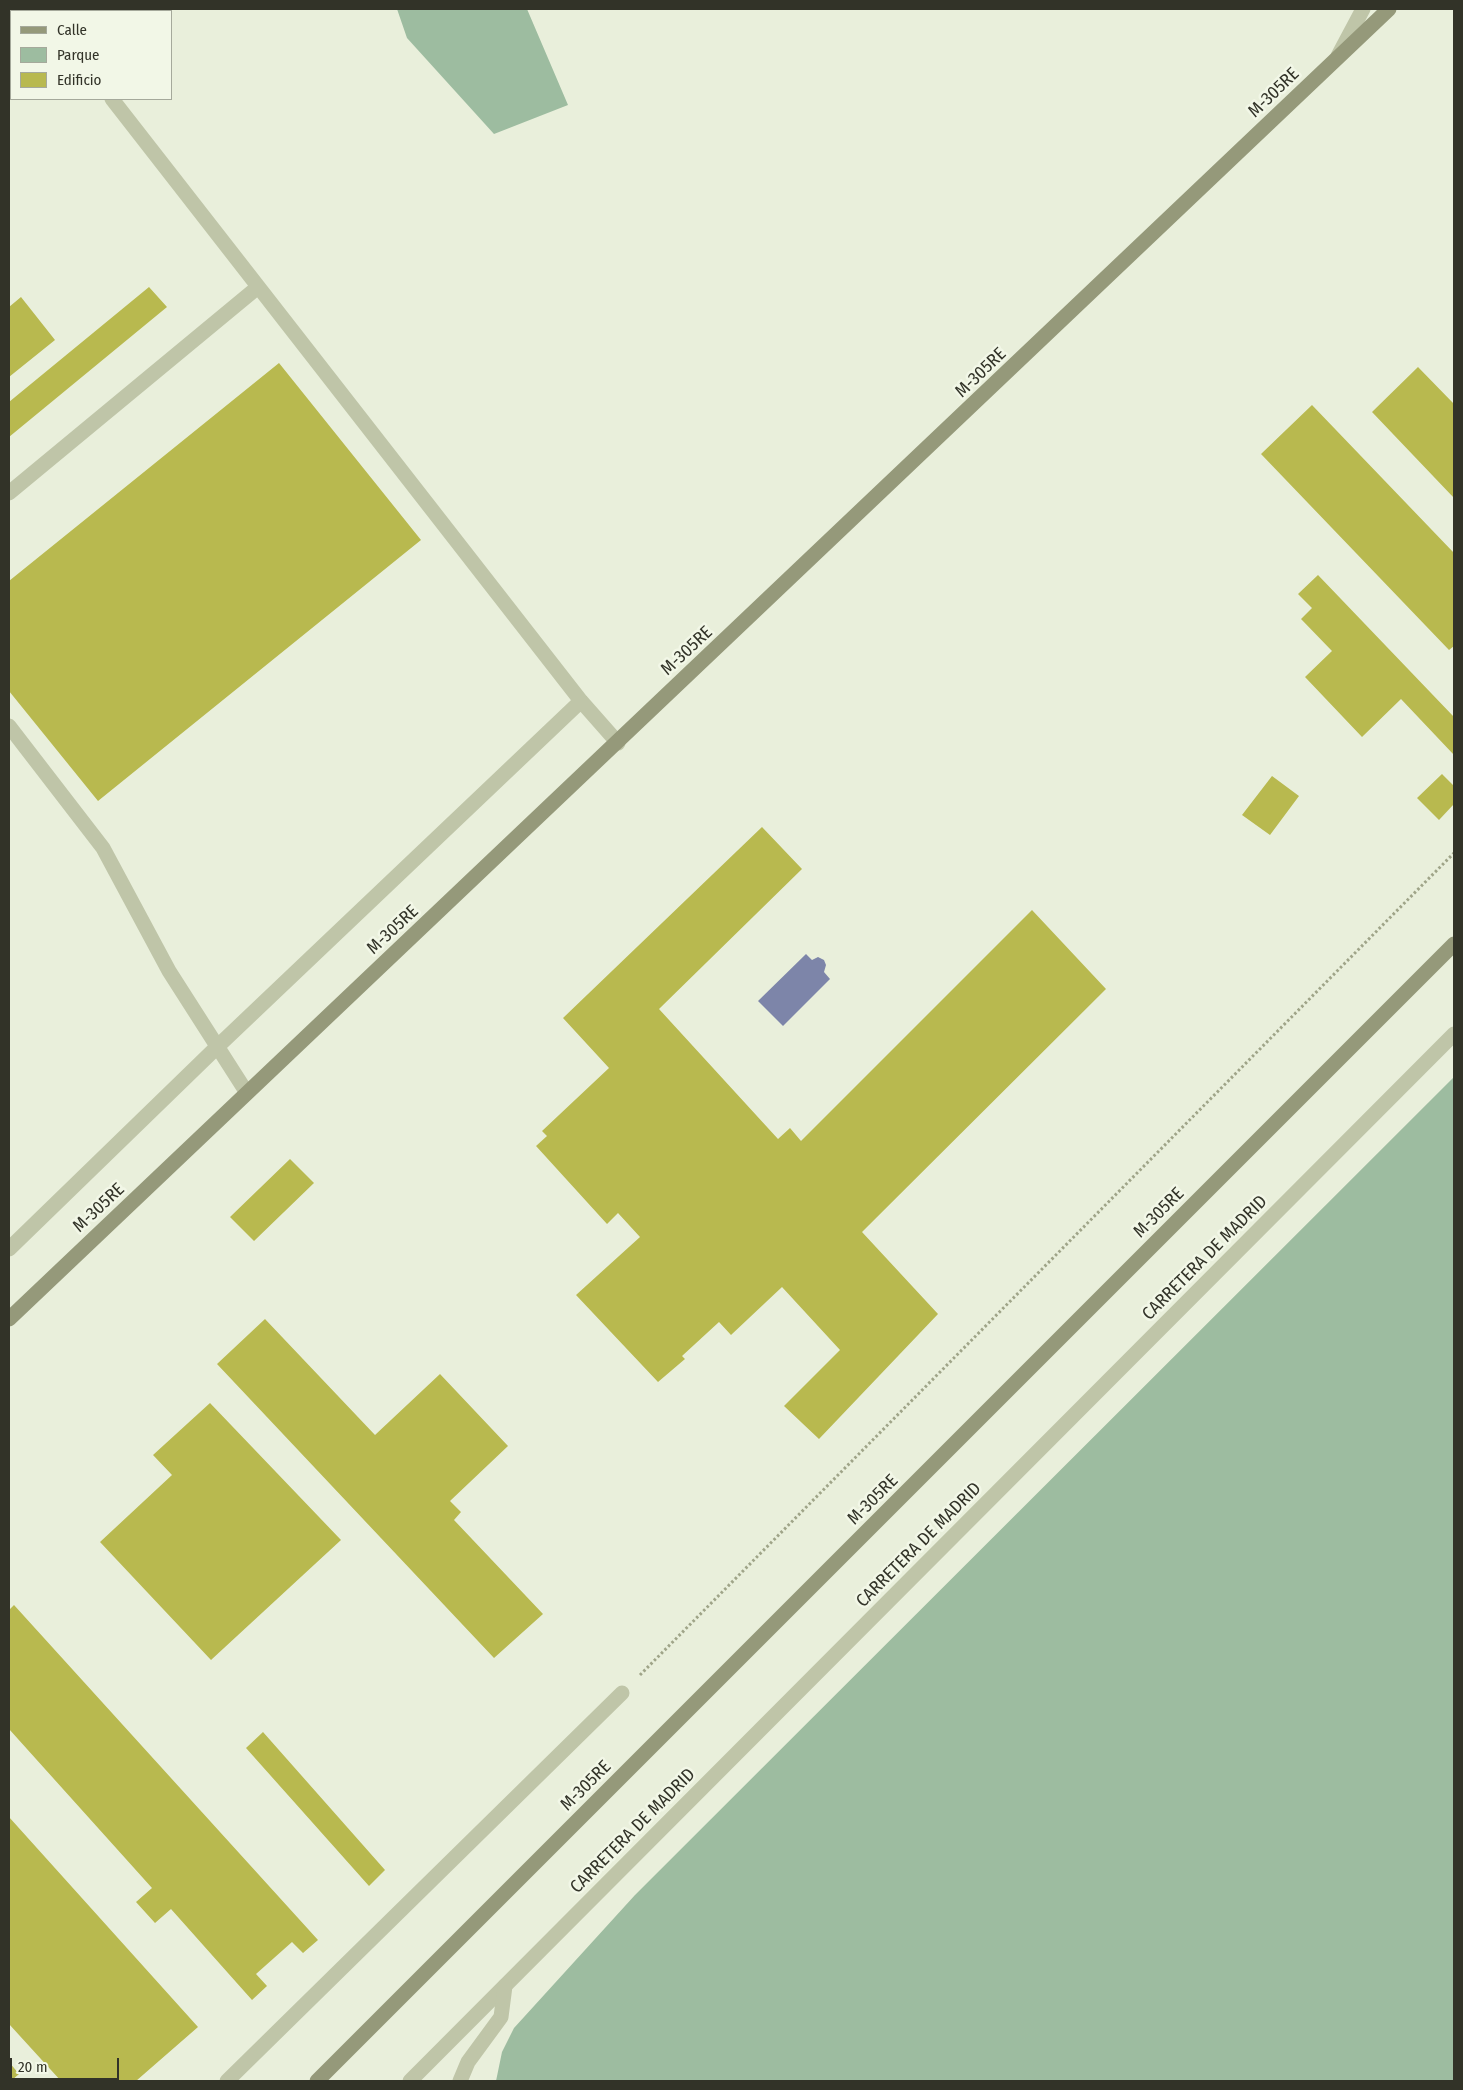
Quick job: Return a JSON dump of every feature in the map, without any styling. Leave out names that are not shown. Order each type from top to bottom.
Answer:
[{"type":"main road","name":"M-305RE","points":[[9,1319],[1389,9]]},
{"type":"main road","name":"M-305RE","points":[[317,2081],[1454,944]]},
{"type":"street","points":[[1337,59],[1363,9]]},
{"type":"street","points":[[113,100],[581,701],[618,742]]},
{"type":"street","points":[[9,493],[258,287]]},
{"type":"street","points":[[9,1249],[217,1047],[581,701]]},
{"type":"street","points":[[9,726],[103,848],[169,971],[247,1093]]},
{"type":"street","name":"CARRETERA DE MADRID","points":[[410,2081],[1454,1034]]},
{"type":"street","points":[[228,2081],[622,1693]]},
{"type":"street","points":[[460,2081],[468,2062],[481,2042],[501,2018],[505,1986]]},
{"type":"path","points":[[622,1693],[1454,853]]},
{"type":"green space","points":[[397,9],[527,9],[568,105],[494,134],[407,38]]},
{"type":"green space","points":[[1454,1077],[1454,2081],[496,2081],[502,2052],[514,2028],[635,1895]]},
{"type":"water","points":[[806,954],[812,960],[818,957],[824,960],[826,965],[824,972],[830,979],[783,1026],[758,1001]]},
{"type":"building","points":[[149,287],[167,307],[9,437],[9,402]]},
{"type":"building","points":[[21,297],[55,340],[9,377],[9,307]]},
{"type":"building","points":[[279,363],[421,540],[98,801],[9,691],[9,581]]},
{"type":"building","points":[[1418,367],[1454,404],[1454,498],[1372,412]]},
{"type":"building","points":[[1312,405],[1454,553],[1454,646],[1449,650],[1261,454]]},
{"type":"building","points":[[1318,575],[1454,717],[1454,755],[1401,699],[1362,737],[1305,677],[1332,651],[1301,619],[1312,608],[1298,594]]},
{"type":"building","points":[[1442,774],[1454,786],[1454,804],[1439,820],[1417,798]]},
{"type":"building","points":[[1272,776],[1299,796],[1270,835],[1242,815]]},
{"type":"building","points":[[762,827],[802,869],[659,1009],[778,1139],[790,1128],[801,1141],[1032,910],[1106,989],[862,1232],[938,1314],[819,1439],[784,1406],[840,1350],[782,1287],[731,1335],[719,1322],[682,1356],[685,1359],[658,1382],[576,1295],[640,1237],[618,1213],[607,1224],[536,1146],[547,1136],[542,1131],[609,1068],[563,1018]]},
{"type":"building","points":[[290,1159],[314,1183],[254,1241],[230,1217]]},
{"type":"building","points":[[265,1319],[375,1435],[440,1374],[508,1446],[450,1501],[461,1512],[454,1520],[543,1614],[494,1658],[217,1364]]},
{"type":"building","points":[[210,1403],[341,1540],[211,1660],[100,1542],[172,1475],[153,1455]]},
{"type":"building","points":[[14,1605],[318,1940],[303,1953],[292,1942],[256,1974],[267,1986],[252,2000],[171,1909],[155,1923],[136,1902],[152,1888],[9,1729],[9,1610]]},
{"type":"building","points":[[263,1732],[385,1870],[369,1886],[246,1748]]},
{"type":"building","points":[[9,1817],[198,2027],[136,2081],[61,2081],[9,2024]]},
{"type":"building","points":[[9,2062],[19,2074],[11,2081],[9,2081]]}]
